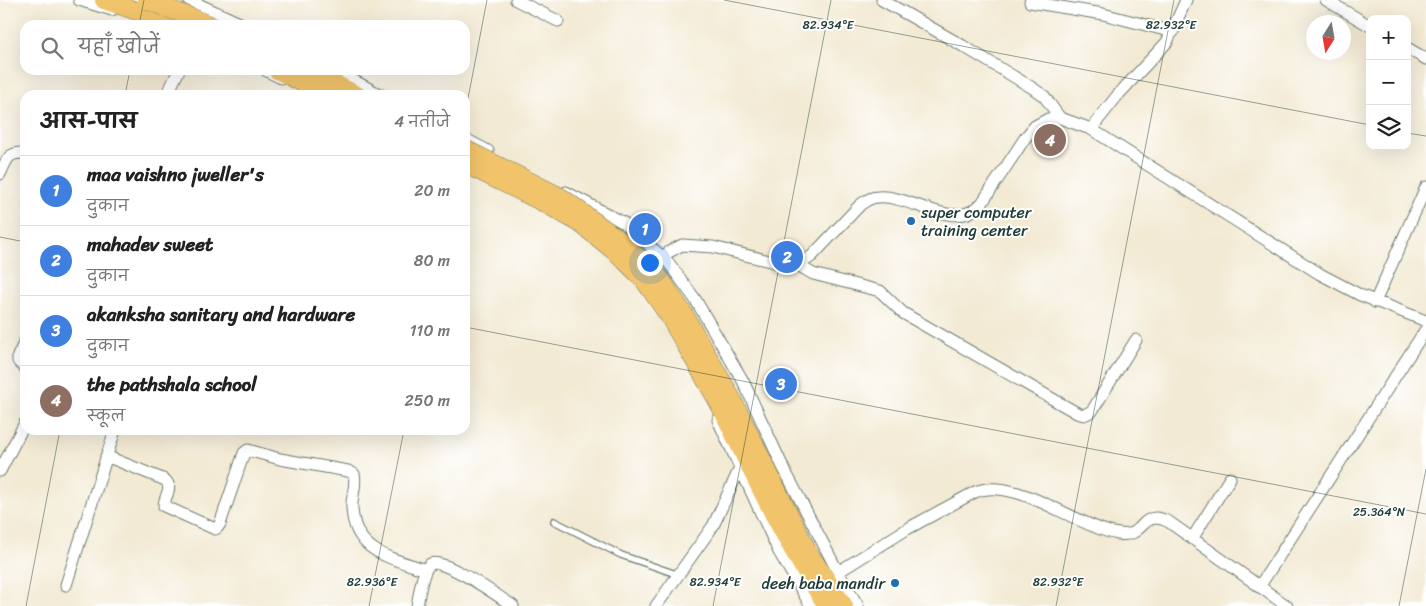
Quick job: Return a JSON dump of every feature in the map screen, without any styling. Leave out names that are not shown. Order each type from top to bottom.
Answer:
[{"type":"highway","points":[[104,0],[162,20]]},
{"type":"highway","points":[[146,0],[211,11]]},
{"type":"highway","points":[[287,75],[318,90]]},
{"type":"highway","points":[[317,75],[347,90]]},
{"type":"highway","points":[[470,152],[561,198],[625,244],[659,277],[682,311],[725,400],[808,552],[844,606]]},
{"type":"highway","points":[[470,166],[546,204],[581,224],[618,254],[644,280],[725,400],[776,521],[801,567],[827,606]]},
{"type":"street","points":[[79,0],[141,20]]},
{"type":"street","points":[[189,0],[232,20]]},
{"type":"street","points":[[516,0],[558,20]]},
{"type":"street","points":[[882,0],[1031,87],[1044,96],[1060,118]]},
{"type":"street","points":[[1091,129],[1117,96],[1160,50],[1172,32],[1186,0]]},
{"type":"street","points":[[1326,0],[1366,24]]},
{"type":"street","points":[[1030,2],[1103,14],[1172,32]]},
{"type":"street","points":[[1411,50],[1426,59]]},
{"type":"street","points":[[170,90],[178,75]]},
{"type":"street","points":[[275,75],[304,90]]},
{"type":"street","points":[[343,75],[372,90]]},
{"type":"street","points":[[798,266],[812,256],[860,204],[876,196],[954,215],[968,214],[976,209],[1035,126],[1048,119],[1060,118],[1091,129],[1320,274],[1375,302],[1426,321]]},
{"type":"street","points":[[470,142],[624,223],[663,256],[695,299],[743,381],[782,465],[858,606]]},
{"type":"street","points":[[0,174],[8,158],[14,153],[20,153]]},
{"type":"street","points":[[470,175],[534,207],[594,241],[634,277],[664,317],[700,383],[779,552],[811,606]]},
{"type":"street","points":[[1375,302],[1426,187]]},
{"type":"street","points":[[634,277],[682,245],[714,246],[782,264],[798,266],[813,274],[880,291],[903,313],[1077,413],[1084,415],[1092,411],[1136,340]]},
{"type":"street","points":[[1259,587],[1426,329]]},
{"type":"street","points":[[20,352],[18,361],[20,363]]},
{"type":"street","points":[[0,471],[20,433]]},
{"type":"street","points":[[66,585],[106,456],[114,435]]},
{"type":"street","points":[[106,456],[165,480],[170,488],[164,506],[215,529],[220,524],[246,451],[348,471],[354,474],[355,479],[352,499],[353,517],[362,539],[369,548],[426,570]]},
{"type":"street","points":[[656,606],[713,526],[740,468]]},
{"type":"street","points":[[1192,539],[1230,478]]},
{"type":"street","points":[[838,572],[877,546],[975,492],[983,488],[991,488],[1014,491],[1104,531],[1127,535],[1133,533],[1148,520],[1158,518],[1169,522],[1287,606]]},
{"type":"street","points":[[417,606],[426,570],[432,562],[456,570],[513,606]]},
{"type":"lane","points":[[554,521],[621,555],[679,575]]},
{"type":"place","name":"the pathshala school","points":[[1050,140]]},
{"type":"place","name":"super computer training center","points":[[911,221]]},
{"type":"place","name":"maa vaishno jweller's","points":[[645,229]]},
{"type":"place","name":"mahadev sweet","points":[[787,257]]},
{"type":"place","name":"akanksha sanitary and hardware","points":[[781,384]]},
{"type":"place","name":"deeh baba mandir","points":[[895,583]]}]
